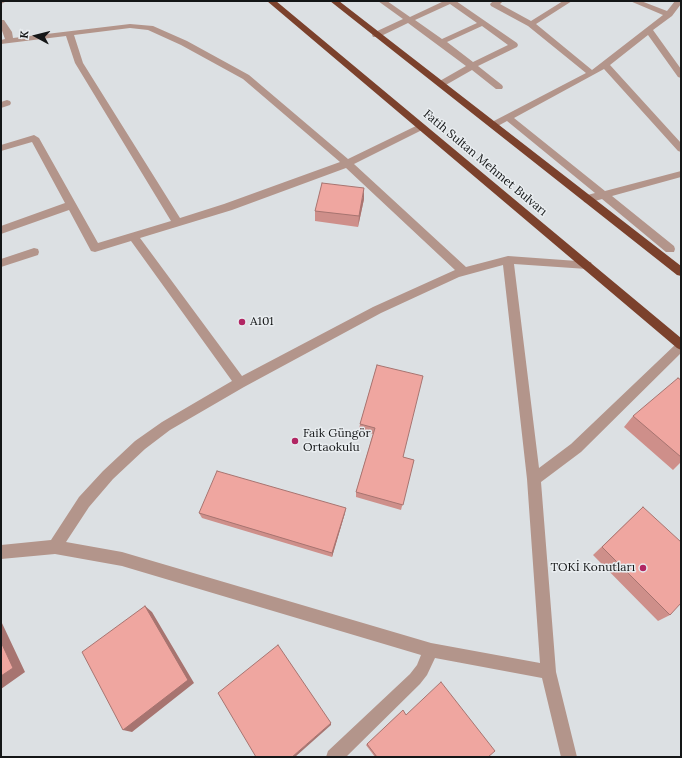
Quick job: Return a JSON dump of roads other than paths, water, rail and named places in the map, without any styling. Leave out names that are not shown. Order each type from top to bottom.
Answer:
[{"type":"highway","name":"Fatih Sultan Mehmet Bulvarı","points":[[271,1],[587,265],[681,346]]},
{"type":"highway","points":[[334,1],[681,272]]},
{"type":"street","points":[[382,1],[410,19],[499,87]]},
{"type":"street","points":[[376,34],[450,1],[514,45],[440,84]]},
{"type":"street","points":[[498,1],[494,4],[531,24],[591,74]]},
{"type":"street","points":[[531,24],[568,1]]},
{"type":"street","points":[[634,1],[669,14]]},
{"type":"street","points":[[493,125],[591,74],[605,65],[669,14],[679,1]]},
{"type":"street","points":[[1,22],[8,32],[10,41]]},
{"type":"street","points":[[441,42],[482,22]]},
{"type":"street","points":[[1,42],[130,26],[150,28],[184,43],[246,77],[347,163],[464,272]]},
{"type":"street","points":[[650,30],[681,75]]},
{"type":"street","points":[[69,34],[79,63],[177,222]]},
{"type":"street","points":[[605,65],[681,148]]},
{"type":"street","points":[[508,117],[604,195],[676,247]]},
{"type":"street","points":[[1,148],[34,138],[95,248],[228,206],[347,163],[421,127]]},
{"type":"street","points":[[588,199],[681,174]]},
{"type":"street","points":[[1,230],[71,205]]},
{"type":"street","points":[[133,236],[240,383]]},
{"type":"street","points":[[655,252],[676,247]]},
{"type":"street","points":[[1,263],[34,252]]},
{"type":"street","points":[[508,260],[534,479],[548,672],[569,757]]},
{"type":"street","points":[[55,547],[84,502],[108,475],[140,445],[166,426],[240,383],[377,310],[464,272],[508,260],[587,265]]},
{"type":"street","points":[[534,479],[576,448],[681,346]]},
{"type":"street","points":[[1,552],[55,547],[122,559],[431,650],[548,672]]},
{"type":"street","points":[[334,757],[415,679],[422,670],[431,650]]},
{"type":"place","name":"A101","points":[[242,322]]},
{"type":"place","name":"Faik Güngör Ortaokulu","points":[[295,441]]},
{"type":"place","name":"TOKİ Konutları","points":[[643,568]]}]
